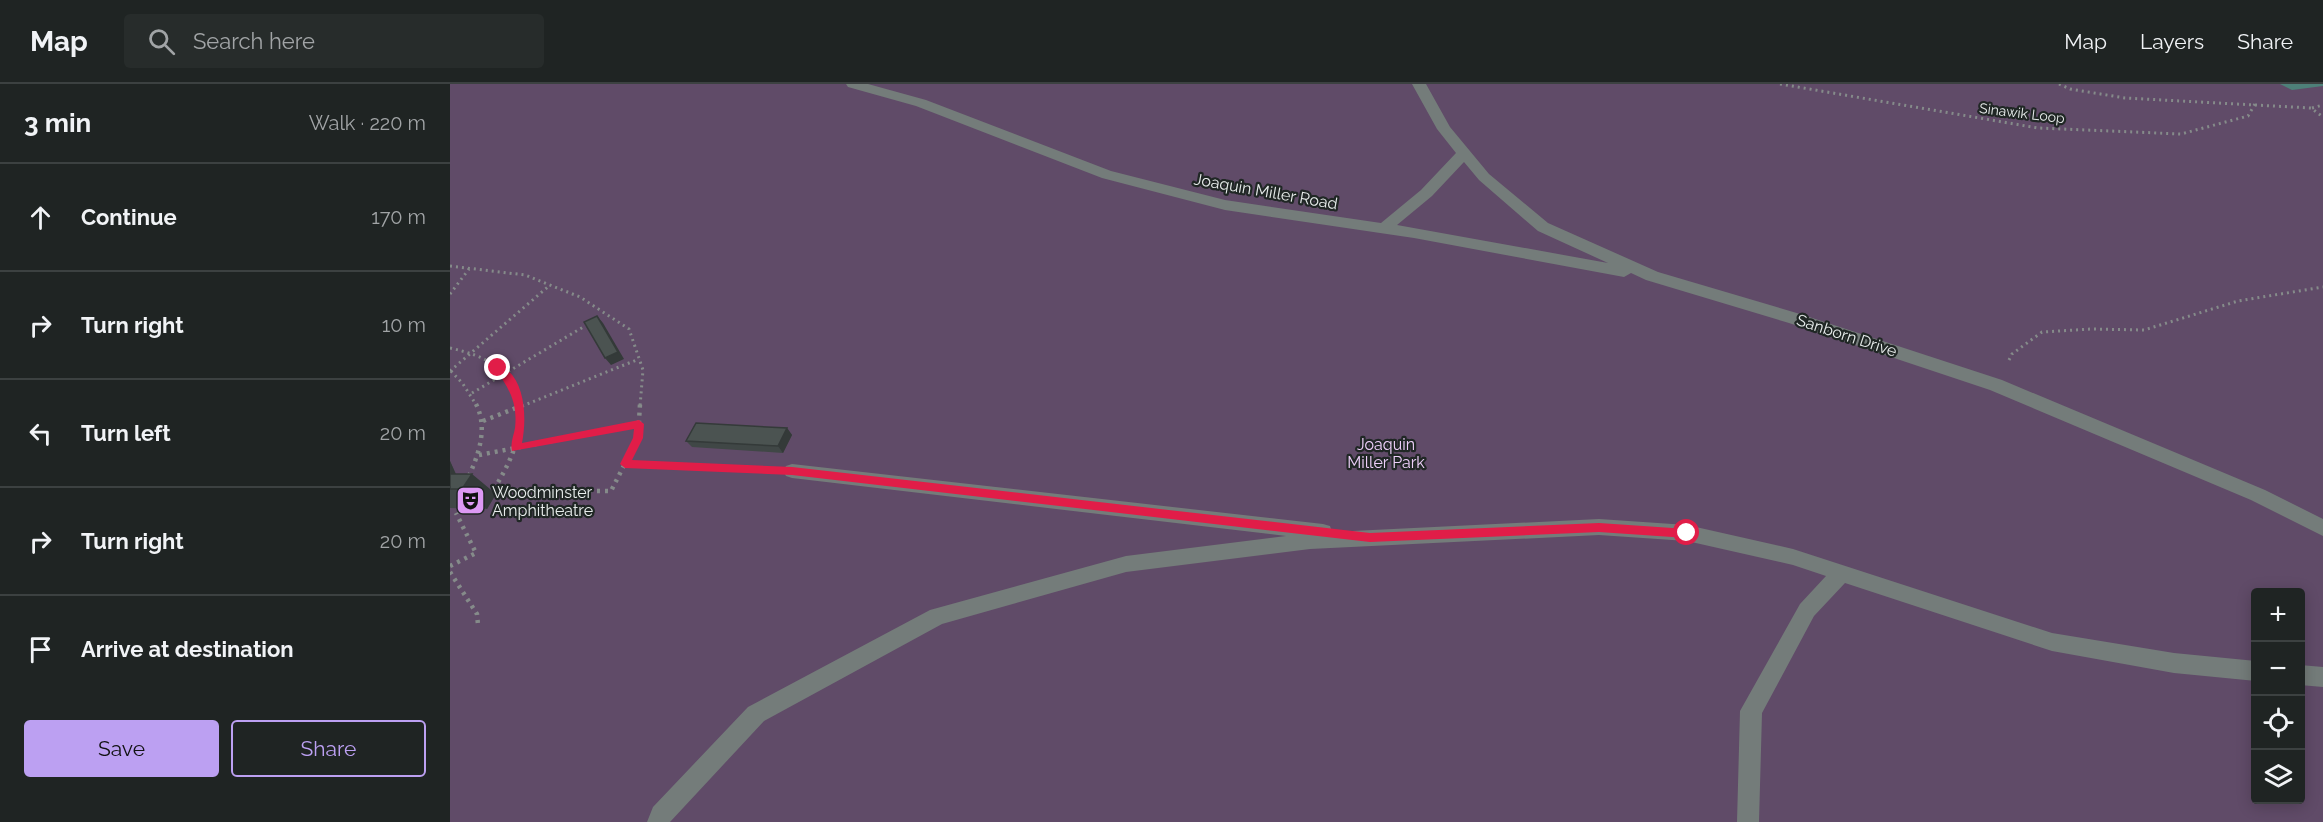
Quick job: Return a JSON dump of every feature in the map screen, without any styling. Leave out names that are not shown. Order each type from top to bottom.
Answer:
[{"type":"lane","name":"Joaquin Miller Road","points":[[853,84],[921,103],[1107,175],[1225,205],[1384,228],[1652,276]]},
{"type":"lane","name":"Sanborn Drive","points":[[1419,84],[1444,129],[1484,177],[1543,227],[1652,276],[1805,321],[1996,385],[2258,495],[2323,528]]},
{"type":"lane","points":[[1384,228],[1421,199],[1464,152]]},
{"type":"lane","points":[[792,471],[1370,538]]},
{"type":"lane","points":[[658,822],[661,815],[756,714],[938,616],[1126,564],[1311,541],[1599,527],[1687,533],[1793,557],[2052,642],[2174,663],[2251,671]]},
{"type":"lane","points":[[1748,822],[1751,711],[1807,610],[1842,573]]},
{"type":"lane","points":[[2305,675],[2323,677]]},
{"type":"path","name":"Sinawik Loop","points":[[1780,84],[2038,128],[2108,131],[2181,134],[2248,116],[2255,104]]},
{"type":"path","points":[[2059,84],[2070,89],[2125,98],[2311,108],[2323,105]]},
{"type":"path","points":[[2311,108],[2323,117]]},
{"type":"path","points":[[450,266],[525,275],[580,297],[629,329],[643,370],[638,438],[612,491],[494,490],[506,472],[516,448],[520,426],[518,398],[506,373],[471,353],[450,348]]},
{"type":"path","points":[[450,294],[469,268]]},
{"type":"path","points":[[464,486],[479,455],[483,421],[472,393],[450,371],[550,285]]},
{"type":"path","points":[[1996,385],[2012,354],[2042,332],[2091,329],[2144,330],[2238,300],[2323,287]]},
{"type":"path","points":[[472,393],[605,314]]},
{"type":"path","points":[[483,421],[639,359]]},
{"type":"path","points":[[479,455],[639,424]]},
{"type":"path","points":[[625,464],[792,471]]},
{"type":"path","points":[[450,566],[476,554],[456,513]]},
{"type":"path","points":[[450,572],[477,614],[478,625]]},
{"type":"green space","name":"Joaquin Miller Park","points":[[450,84],[2323,84],[2323,822],[450,822]]},
{"type":"building","points":[[597,316],[618,352],[605,358],[584,322]]},
{"type":"building","points":[[696,423],[787,428],[778,446],[686,441]]},
{"type":"building","points":[[450,474],[472,474],[462,489],[450,489]]},
{"type":"waterway","points":[[2284,84],[2292,87],[2322,84]]},
{"type":"place","name":"Woodminster Amphitheatre","points":[[471,501]]},
{"type":"route","points":[[498,368],[506,373],[518,398],[520,426],[516,448],[639,424],[638,438],[625,464],[792,471],[1370,538],[1599,527],[1687,533]]}]
